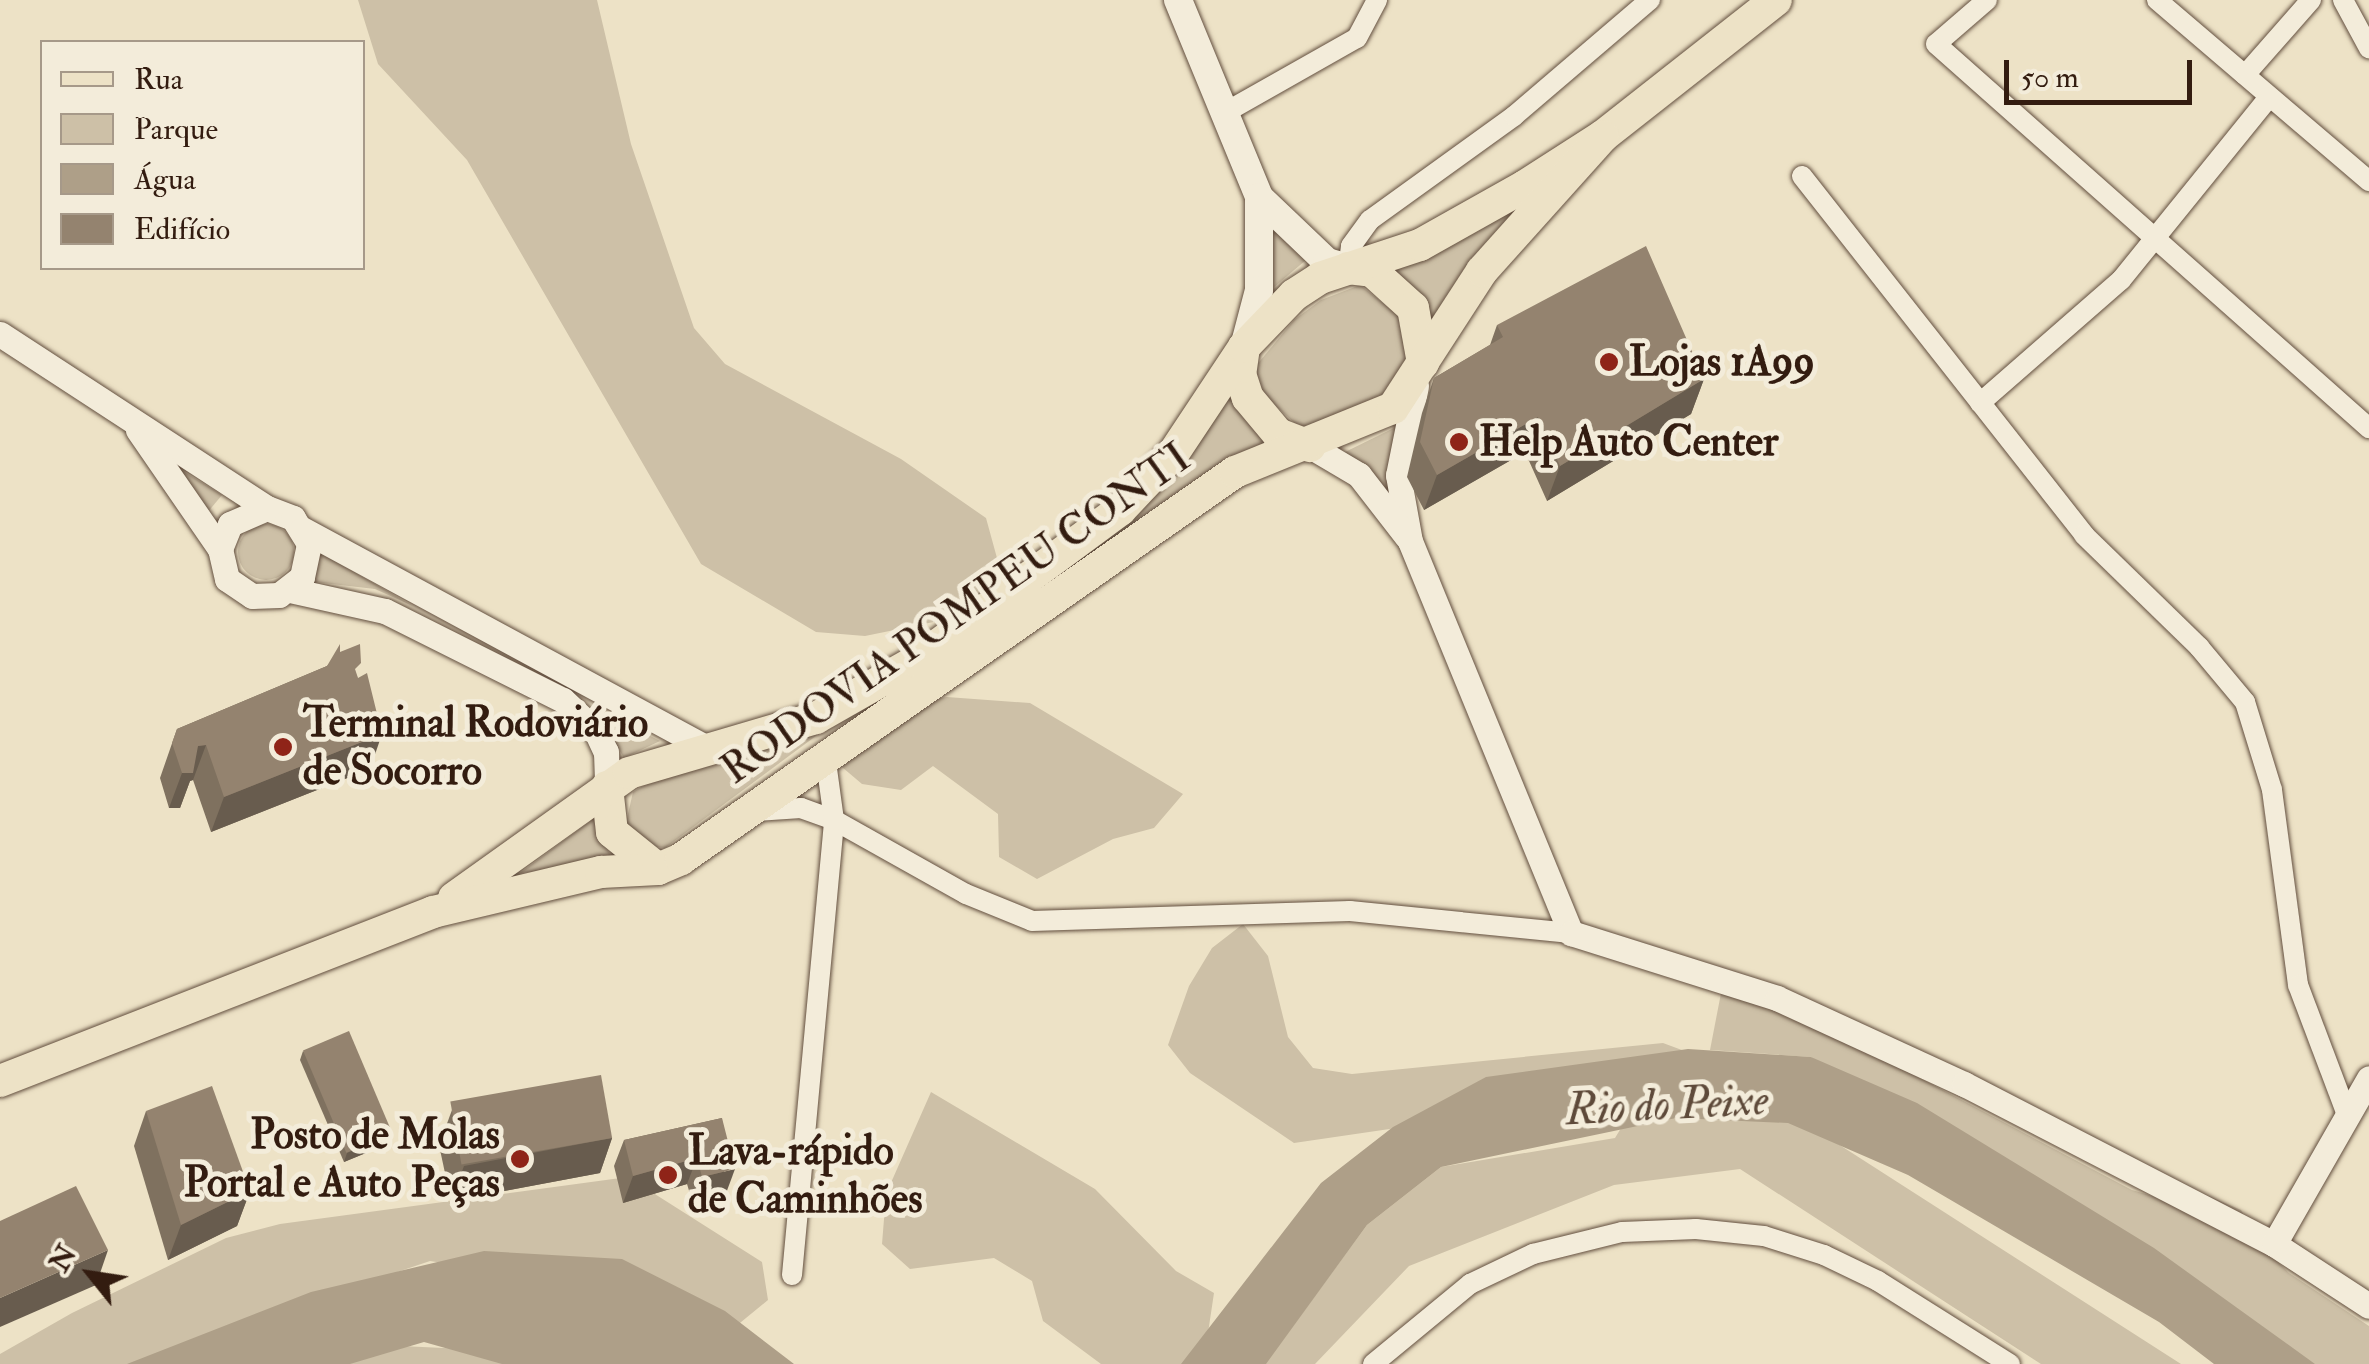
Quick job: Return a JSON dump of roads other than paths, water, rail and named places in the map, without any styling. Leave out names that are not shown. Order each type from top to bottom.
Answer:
[{"type":"main road","points":[[1178,0],[1258,197],[1259,290],[1240,374],[1248,398],[1278,434],[1310,446],[1393,408],[1482,271],[1603,136]]},
{"type":"main road","points":[[1244,347],[1294,294],[1348,268],[1420,245],[1603,136],[1776,0]]},
{"type":"main road","points":[[1258,197],[1328,262],[1372,271],[1413,308],[1423,362]]},
{"type":"main road","name":"RODOVIA POMPEU CONTI","points":[[433,912],[532,849],[607,787],[661,761],[752,742],[856,699],[1037,575],[1150,481],[1244,347]]},
{"type":"main road","name":"RODOVIA POMPEU CONTI","points":[[658,869],[826,752],[930,690],[1235,472],[1310,446]]},
{"type":"main road","points":[[607,787],[612,832],[658,869]]},
{"type":"main road","points":[[0,1081],[433,912],[601,872],[658,869]]},
{"type":"street","points":[[1226,112],[1357,38],[1377,0]]},
{"type":"street","points":[[1348,268],[1352,246],[1370,220],[1514,116],[1650,0]]},
{"type":"street","points":[[1987,0],[1936,44],[2369,428]]},
{"type":"street","points":[[2157,0],[2369,181]]},
{"type":"street","points":[[2245,75],[2311,0]]},
{"type":"street","points":[[2343,0],[2369,48]]},
{"type":"street","points":[[1980,403],[2156,243],[2176,206],[2269,97]]},
{"type":"street","points":[[1802,176],[2084,535],[2200,646],[2245,702],[2272,790],[2298,986],[2347,1115]]},
{"type":"street","points":[[0,334],[302,529],[710,750]]},
{"type":"street","points":[[1423,362],[1406,418],[1398,474],[1410,541],[1570,933]]},
{"type":"street","points":[[129,418],[220,549],[227,578],[238,590],[258,597],[290,590],[394,615],[562,700],[596,731],[606,752],[607,787]]},
{"type":"street","points":[[1310,446],[1358,475],[1410,541]]},
{"type":"street","points":[[220,549],[230,524],[267,508]]},
{"type":"street","points":[[290,590],[309,562],[302,529]]},
{"type":"street","points":[[792,1275],[834,820],[826,752]]},
{"type":"street","points":[[740,813],[801,808],[834,820],[966,894],[1032,920],[1350,911],[1570,933],[1777,998],[1964,1084],[2274,1244],[2369,1306]]},
{"type":"street","points":[[2274,1244],[2369,1078]]},
{"type":"street","points":[[1372,1364],[1470,1284],[1533,1254],[1622,1232],[1696,1229],[1764,1236],[1824,1256],[1878,1281],[2010,1364]]},
{"type":"water","name":"Rio do Peixe","points":[[1688,1049],[1811,1057],[1917,1103],[2154,1248],[2315,1364],[2214,1364],[2159,1322],[1908,1175],[1788,1123],[1676,1118],[1441,1167],[1367,1225],[1266,1364],[1181,1364],[1321,1183],[1393,1127],[1486,1077]]},
{"type":"water","points":[[484,1251],[622,1259],[725,1311],[794,1364],[502,1364],[424,1342],[350,1364],[127,1364],[311,1292]]},
{"type":"place","name":"Lojas 1A99","points":[[1609,362]]},
{"type":"place","name":"Help Auto Center","points":[[1459,442]]},
{"type":"place","name":"Terminal Rodoviário de Socorro","points":[[283,747]]},
{"type":"place","name":"Posto de Molas Portal e Auto Peças","points":[[520,1159]]},
{"type":"place","name":"Lava-rápido de Caminhões","points":[[668,1175]]}]
